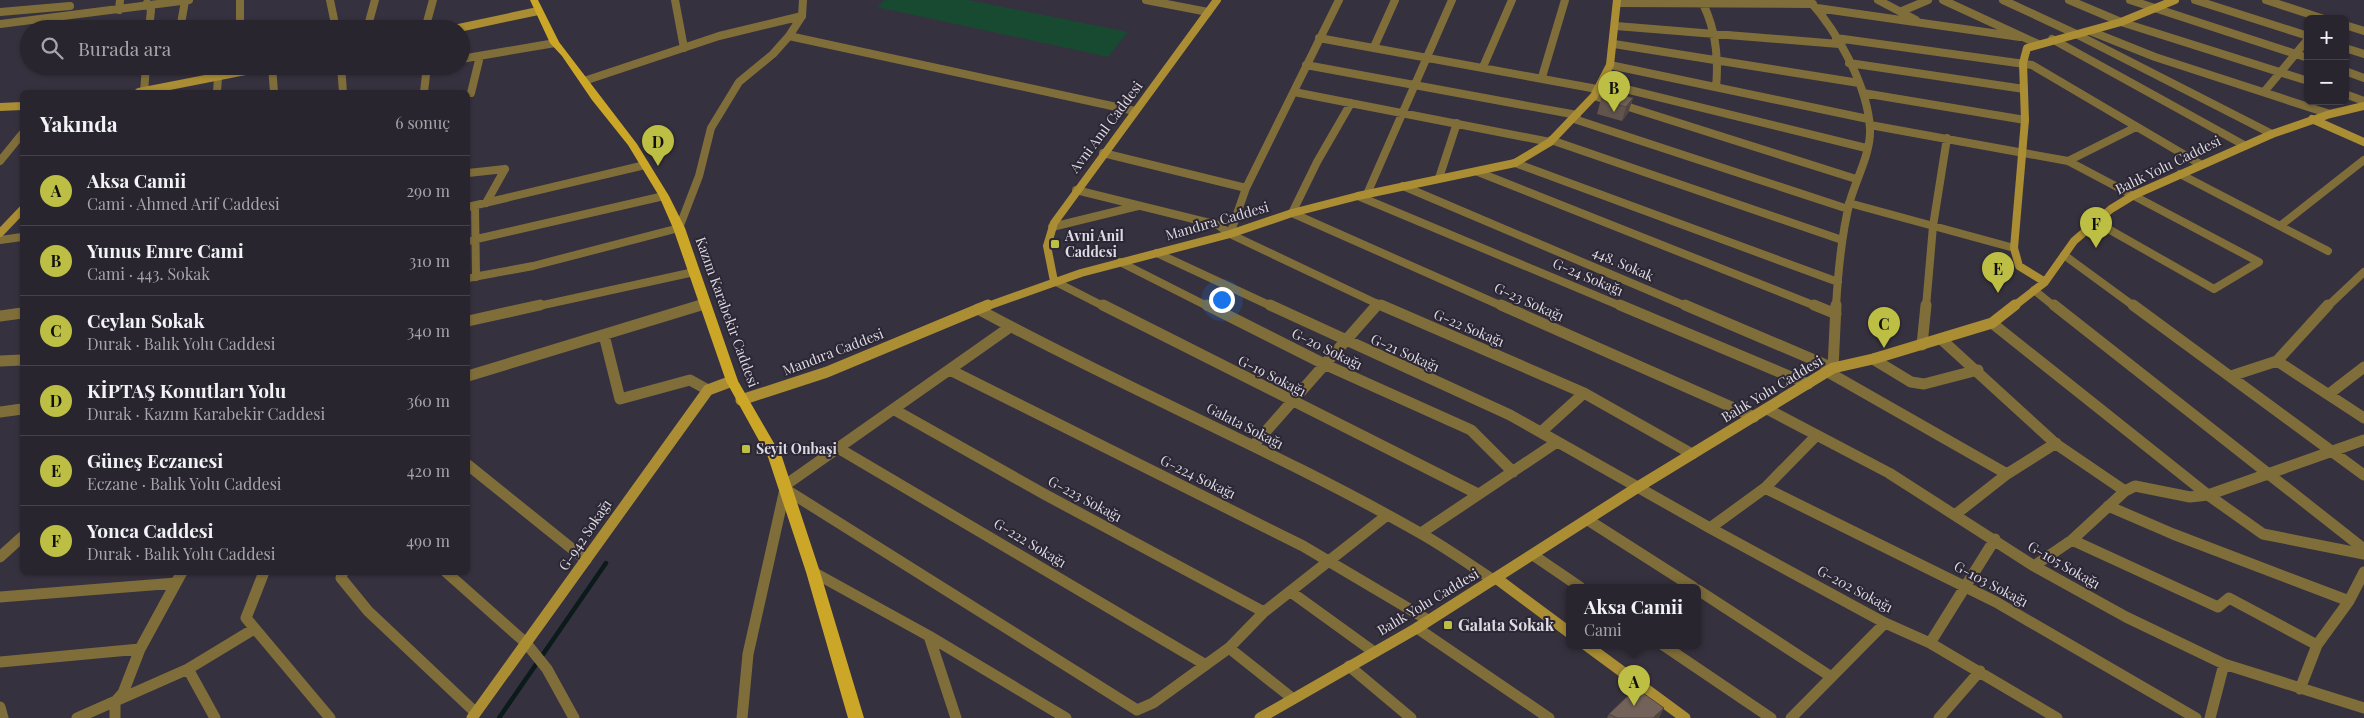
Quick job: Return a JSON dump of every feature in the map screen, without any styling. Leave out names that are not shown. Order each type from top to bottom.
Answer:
[{"type":"main road","name":"Kazım Karabekir Caddesi","points":[[534,0],[555,43],[595,98],[632,144],[664,196],[679,228],[732,381],[774,457],[813,572],[856,718]]},
{"type":"street","points":[[119,10],[120,0]]},
{"type":"street","points":[[240,0],[240,20]]},
{"type":"street","points":[[330,0],[334,20]]},
{"type":"street","points":[[369,20],[375,0]]},
{"type":"street","points":[[427,20],[433,0]]},
{"type":"street","points":[[675,0],[684,48]]},
{"type":"street","points":[[645,166],[471,206],[472,277],[555,260],[679,228],[699,176],[711,128],[739,82],[773,54],[789,36],[802,16],[804,0]]},
{"type":"street","points":[[1146,0],[1208,12]]},
{"type":"street","name":"Avni Anıl Caddesi","points":[[1054,281],[1047,246],[1052,227],[1076,190],[1216,0]]},
{"type":"street","points":[[1230,234],[1246,188],[1339,0]]},
{"type":"street","points":[[1374,47],[1395,0]]},
{"type":"street","points":[[1363,195],[1429,58],[1452,0]]},
{"type":"street","points":[[1483,67],[1512,0]]},
{"type":"street","points":[[1542,77],[1565,0]]},
{"type":"street","points":[[1878,0],[1922,23]]},
{"type":"street","points":[[1902,11],[1928,0]]},
{"type":"street","points":[[1943,0],[2038,44]]},
{"type":"street","points":[[2003,0],[2076,34],[2272,134]]},
{"type":"street","points":[[2069,0],[2121,22],[2304,80]]},
{"type":"street","points":[[2130,0],[2152,9],[2304,57]]},
{"type":"street","points":[[2046,282],[2019,266],[2014,248],[2025,120],[2023,63],[2027,48],[2052,39],[2121,22],[2175,0]]},
{"type":"street","points":[[2195,0],[2304,37]]},
{"type":"street","points":[[2266,0],[2312,15]]},
{"type":"street","points":[[36,20],[119,10],[147,3],[183,1],[181,20]]},
{"type":"street","points":[[1617,1],[1813,4],[1922,23],[2020,37]]},
{"type":"street","name":"Mandıra Caddesi","points":[[741,400],[827,372],[978,309],[1054,281],[1230,234],[1292,213],[1402,186],[1515,163],[1551,141],[1576,117],[1597,89],[1610,65],[1616,26],[1617,1]]},
{"type":"street","points":[[1702,2],[1715,34],[1719,61],[1716,87]]},
{"type":"street","points":[[0,12],[71,3],[71,16]]},
{"type":"street","points":[[147,3],[151,10],[150,20]]},
{"type":"street","points":[[1813,4],[1838,41],[1859,83],[1869,122],[1866,148],[1848,206],[1842,240],[1830,370]]},
{"type":"street","points":[[470,26],[538,11]]},
{"type":"street","points":[[584,81],[770,22],[802,16]]},
{"type":"street","points":[[0,24],[20,22]]},
{"type":"street","points":[[1616,26],[1838,41],[2032,65],[2200,164]]},
{"type":"street","points":[[2349,26],[2364,31]]},
{"type":"street","points":[[2090,31],[2155,56],[2330,114]]},
{"type":"street","points":[[789,36],[1135,111]]},
{"type":"street","points":[[1319,38],[1542,77],[1866,148]]},
{"type":"street","points":[[2052,39],[2244,145]]},
{"type":"street","points":[[470,58],[555,43]]},
{"type":"street","points":[[2264,92],[2304,43]]},
{"type":"street","points":[[1614,44],[1859,83]]},
{"type":"street","points":[[2349,49],[2364,54]]},
{"type":"street","points":[[471,93],[480,56]]},
{"type":"street","points":[[1849,64],[2024,89]]},
{"type":"street","points":[[1306,65],[1416,84],[1576,117],[1848,206],[2014,248]]},
{"type":"street","points":[[1610,65],[1869,122],[2022,154],[2068,161],[2259,262],[2214,290],[2096,222]]},
{"type":"street","points":[[2349,72],[2364,78]]},
{"type":"street","points":[[141,90],[144,75]]},
{"type":"street","points":[[159,90],[224,75]]},
{"type":"street","points":[[273,75],[274,90]]},
{"type":"street","points":[[342,75],[343,90]]},
{"type":"street","points":[[424,90],[427,75]]},
{"type":"street","points":[[216,90],[218,77]]},
{"type":"street","points":[[1597,89],[1856,179]]},
{"type":"street","points":[[1294,92],[1551,141],[1842,240]]},
{"type":"street","points":[[1863,93],[2025,120]]},
{"type":"street","points":[[2349,95],[2364,101]]},
{"type":"street","points":[[1292,213],[1317,162],[1351,102]]},
{"type":"street","points":[[0,107],[20,106]]},
{"type":"street","name":"Balık Yolu Caddesi","points":[[1267,716],[1292,698],[1417,628],[1692,454],[1830,370],[1992,323],[2016,307],[2034,290],[2046,282],[2074,241],[2111,208],[2134,195],[2200,164],[2272,134],[2330,114],[2361,108]]},
{"type":"street","points":[[2312,120],[2364,142]]},
{"type":"street","points":[[1440,178],[1457,123]]},
{"type":"street","points":[[2068,161],[2136,127]]},
{"type":"street","points":[[0,161],[20,136]]},
{"type":"street","points":[[1922,344],[1933,226],[1947,138]]},
{"type":"street","points":[[1103,153],[1246,188]]},
{"type":"street","points":[[2280,226],[2364,160]]},
{"type":"street","points":[[1515,163],[1838,282]]},
{"type":"street","points":[[470,173],[505,169],[486,203]]},
{"type":"street","points":[[1478,172],[1836,314]]},
{"type":"street","points":[[2180,174],[2328,251]]},
{"type":"street","name":"448. Sokak","points":[[1402,186],[1830,370],[2007,474]]},
{"type":"street","name":"G-22 Sokağı","points":[[1076,190],[1218,225],[1230,234],[1378,304],[1584,393],[1692,454]]},
{"type":"street","name":"G-24 Sokağı","points":[[1363,195],[1808,384]]},
{"type":"street","points":[[472,240],[664,196]]},
{"type":"street","points":[[1052,227],[1138,206]]},
{"type":"street","points":[[0,233],[20,212]]},
{"type":"street","name":"G-23 Sokağı","points":[[1292,213],[1754,417]]},
{"type":"street","points":[[0,240],[20,237]]},
{"type":"street","name":"G-21 Sokağı","points":[[1157,253],[1344,341],[1510,415],[1638,488]]},
{"type":"street","points":[[2064,255],[2364,475]]},
{"type":"street","name":"G-20 Sokağı","points":[[1120,262],[1324,364],[1471,430],[1513,472]]},
{"type":"street","points":[[470,321],[694,272]]},
{"type":"street","points":[[2231,376],[2277,361],[2338,295],[2364,272]]},
{"type":"street","name":"G-19 Sokağı","points":[[1054,281],[1478,494]]},
{"type":"street","points":[[2034,290],[2364,549]]},
{"type":"street","points":[[470,375],[706,304]]},
{"type":"street","points":[[1252,446],[1378,304]]},
{"type":"street","name":"Galata Sokağı","points":[[978,309],[1010,327],[1252,446],[1421,533],[1494,579]]},
{"type":"street","points":[[0,316],[20,313]]},
{"type":"street","points":[[1992,323],[2208,495],[2263,534],[2364,554]]},
{"type":"street","points":[[742,718],[748,654],[784,488],[1010,327]]},
{"type":"street","points":[[604,335],[620,399],[690,380],[708,390],[732,381]]},
{"type":"street","points":[[1941,339],[1978,370],[2074,458],[2125,491]]},
{"type":"street","points":[[1873,359],[1911,382],[1924,384],[1978,370]]},
{"type":"street","points":[[0,362],[20,360]]},
{"type":"street","points":[[2277,361],[2364,418]]},
{"type":"street","points":[[2328,394],[2364,367]]},
{"type":"street","name":"G-224 Sokağı","points":[[950,370],[1330,561],[1428,620]]},
{"type":"street","name":"G-942 Sokağı","points":[[474,715],[529,647],[586,560],[708,390]]},
{"type":"street","points":[[1541,432],[1584,393]]},
{"type":"street","name":"G-223 Sokağı","points":[[893,409],[1044,494],[1264,612]]},
{"type":"street","name":"G-105 Sokağı","points":[[1767,409],[1890,473],[1995,539],[2034,566],[2126,617],[2224,664],[2364,708]]},
{"type":"street","points":[[0,421],[4,411],[20,410]]},
{"type":"street","points":[[1710,528],[1765,488],[1816,436]]},
{"type":"street","points":[[2034,566],[2072,540],[2125,491],[2135,486],[2190,497],[2208,495],[2364,440]]},
{"type":"street","points":[[1421,533],[1557,442]]},
{"type":"street","points":[[1956,514],[2007,474],[2056,443]]},
{"type":"street","name":"G-222 Sokağı","points":[[838,448],[1206,665]]},
{"type":"street","points":[[470,466],[586,560]]},
{"type":"street","points":[[784,488],[1136,710],[1153,703],[1229,648],[1264,612],[1386,516]]},
{"type":"street","name":"G-202 Sokağı","points":[[1638,488],[1885,622],[1930,643],[2057,718]]},
{"type":"street","name":"G-103 Sokağı","points":[[1765,488],[1996,602],[2196,718]]},
{"type":"street","points":[[2108,506],[2173,534],[2349,601]]},
{"type":"street","points":[[1588,520],[1688,584]]},
{"type":"street","points":[[1,556],[20,538]]},
{"type":"street","points":[[1930,643],[1995,539]]},
{"type":"street","points":[[2072,540],[2218,607],[2229,598],[2317,645]]},
{"type":"street","points":[[1533,555],[1576,584]]},
{"type":"street","points":[[813,572],[929,636],[1066,718]]},
{"type":"street","points":[[2300,689],[2317,645],[2349,601],[2364,572]]},
{"type":"street","points":[[263,575],[246,618],[330,718]]},
{"type":"street","points":[[342,575],[341,578],[368,611],[474,715]]},
{"type":"street","points":[[449,575],[529,647],[547,669],[574,718]]},
{"type":"street","points":[[0,597],[179,578]]},
{"type":"street","points":[[115,718],[115,702],[123,693],[140,649],[179,578]]},
{"type":"street","points":[[1494,579],[1566,630]]},
{"type":"street","points":[[1291,592],[1374,652]]},
{"type":"street","points":[[1701,592],[1830,676]]},
{"type":"street","points":[[1791,718],[1830,676],[1885,622]]},
{"type":"street","points":[[77,718],[188,669],[254,628]]},
{"type":"street","points":[[1417,628],[1549,718]]},
{"type":"street","points":[[929,636],[956,718]]},
{"type":"street","points":[[1229,648],[1292,698]]},
{"type":"street","points":[[0,662],[140,649]]},
{"type":"street","points":[[1591,649],[1685,718]]},
{"type":"street","points":[[1669,649],[1771,718]]},
{"type":"street","points":[[2210,718],[2224,664]]},
{"type":"street","points":[[1348,666],[1412,718]]},
{"type":"street","points":[[188,669],[214,718]]},
{"type":"street","points":[[1939,718],[1980,671]]},
{"type":"street","points":[[0,707],[4,718]]},
{"type":"green space","points":[[885,0],[968,0],[1128,32],[1108,57],[877,7]]},
{"type":"building","points":[[1608,91],[1633,98],[1626,107],[1601,99]]},
{"type":"building","points":[[1636,688],[1664,708],[1653,718],[1617,718],[1609,714]]},
{"type":"waterway","points":[[499,718],[606,563]]},
{"type":"place","name":"Yunus Emre Cami","points":[[1614,112]]},
{"type":"place","name":"KİPTAŞ Konutları Yolu","points":[[658,166]]},
{"type":"place","name":"Avni Anil Caddesi","points":[[1055,244]]},
{"type":"place","name":"Yonca Caddesi","points":[[2096,248]]},
{"type":"place","name":"Güneş Eczanesi","points":[[1998,293]]},
{"type":"place","name":"Ceylan Sokak","points":[[1884,348]]},
{"type":"place","name":"Seyit Onbaşi","points":[[746,449]]},
{"type":"place","name":"Galata Sokak","points":[[1448,625]]},
{"type":"place","name":"Aksa Camii","points":[[1634,706]]}]
